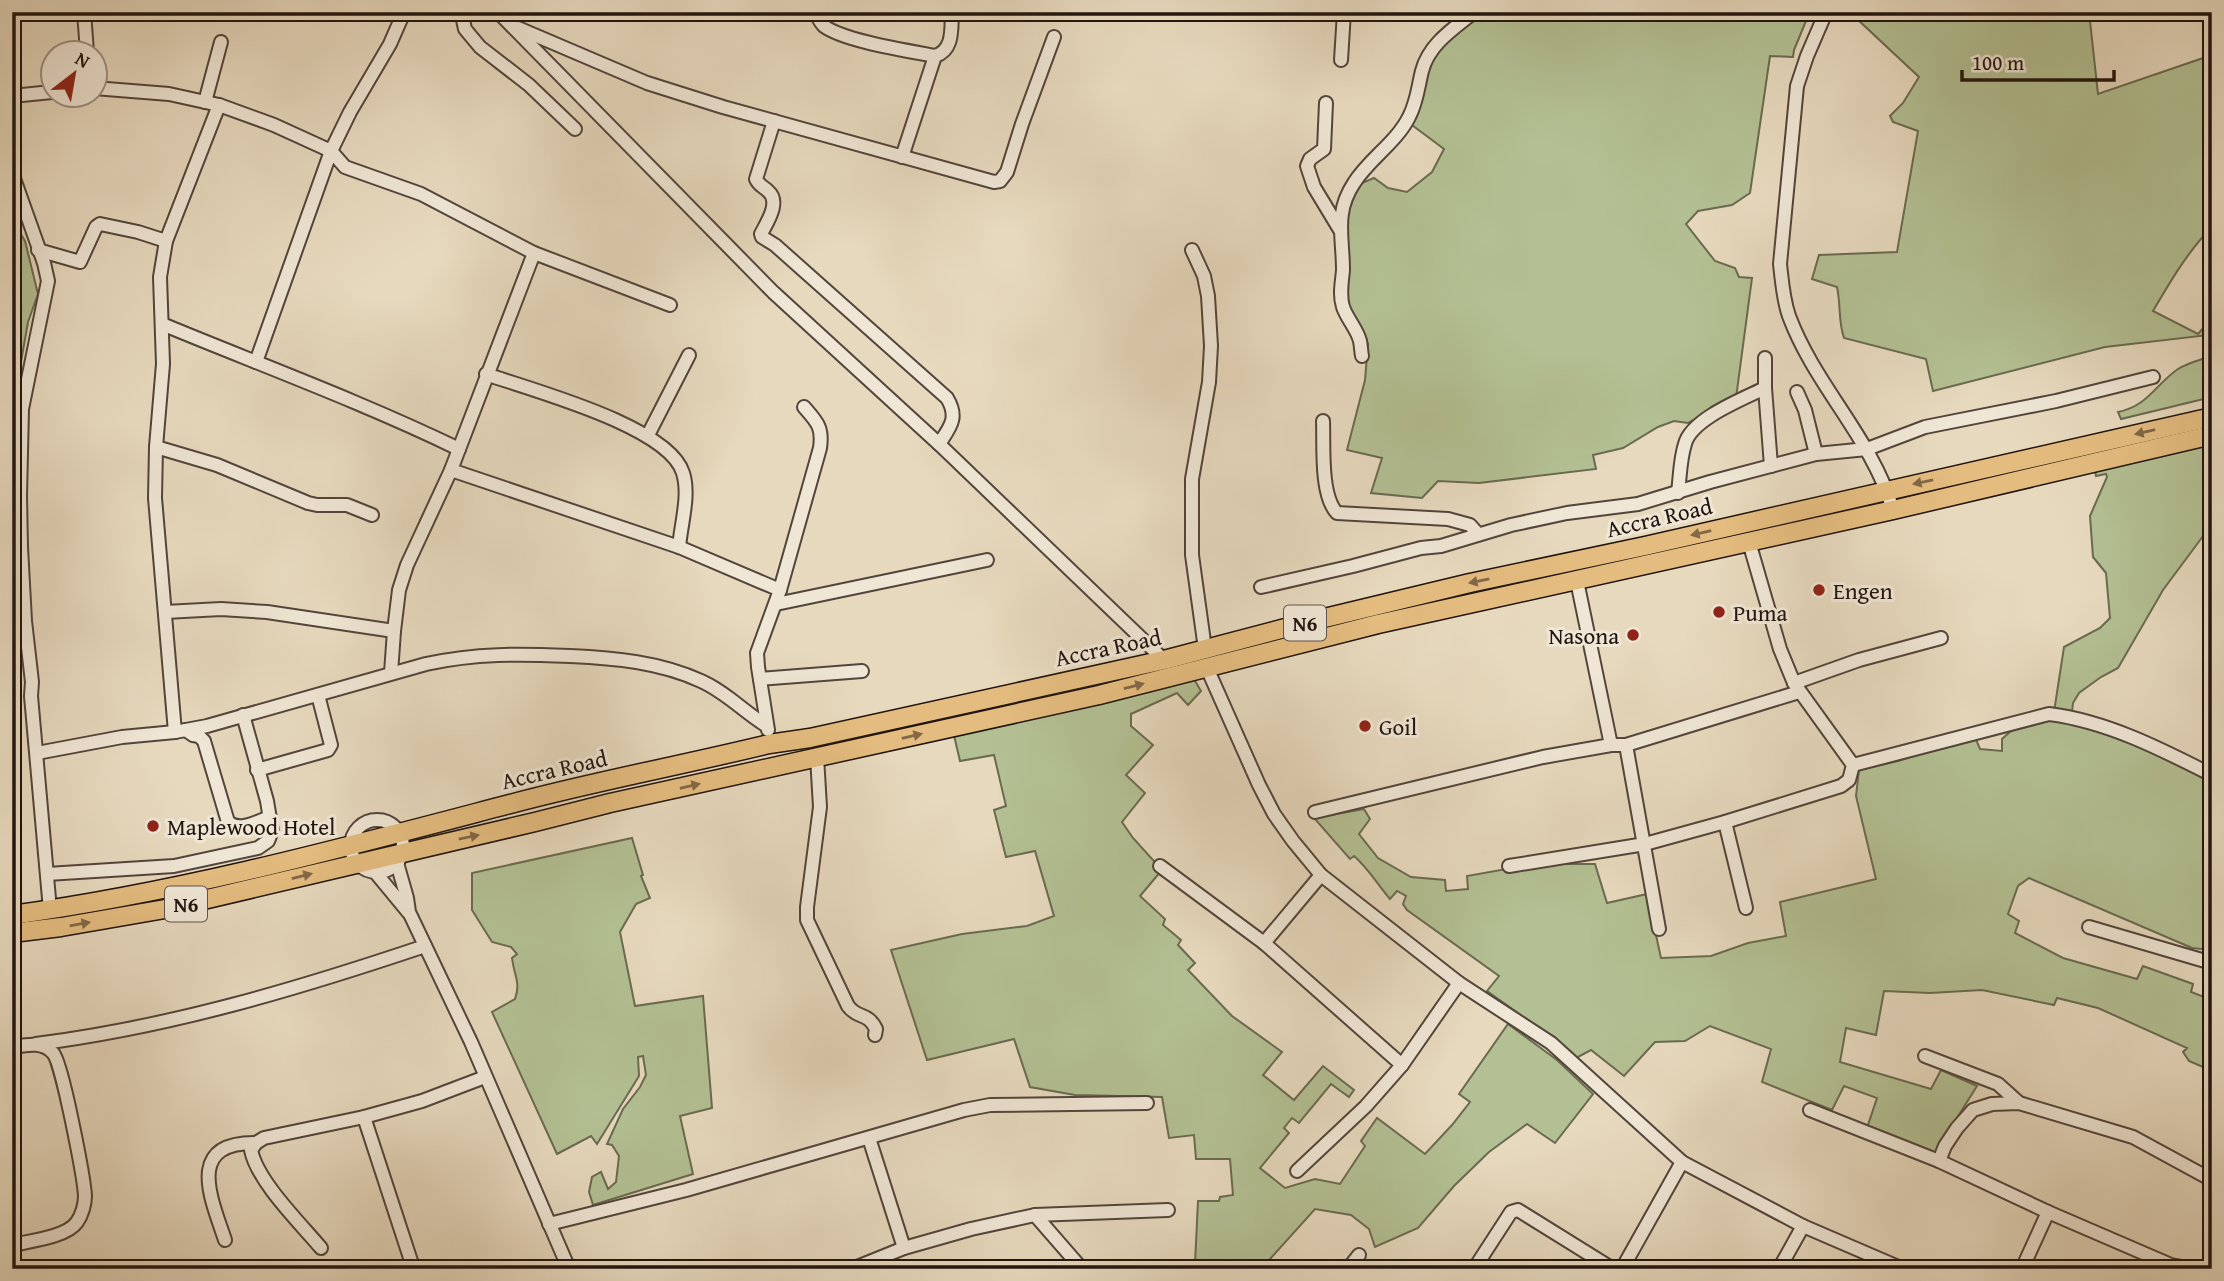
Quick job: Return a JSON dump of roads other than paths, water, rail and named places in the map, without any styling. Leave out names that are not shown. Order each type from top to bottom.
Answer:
[{"type":"highway","name":"Accra Road","points":[[12,915],[201,882],[608,782],[768,735],[810,738],[1164,660],[1457,586],[2212,417]]},
{"type":"highway","name":"Accra Road","points":[[12,933],[165,909],[358,863],[400,858],[610,803],[1099,695],[1378,625],[1893,510],[2212,435]]},
{"type":"highway","points":[[608,782],[610,803]]},
{"type":"street","points":[[84,12],[86,38]]},
{"type":"street","points":[[256,362],[331,151],[390,44],[404,12]]},
{"type":"street","points":[[458,12],[462,15],[465,29],[480,47],[529,85],[575,129]]},
{"type":"street","points":[[498,12],[773,292],[939,444],[1164,660]]},
{"type":"street","points":[[816,12],[823,25],[834,32],[882,46],[935,56],[949,46],[952,12]]},
{"type":"street","points":[[1341,60],[1344,12]]},
{"type":"street","points":[[1362,356],[1360,340],[1344,310],[1340,293],[1343,257],[1340,230],[1344,204],[1356,180],[1398,134],[1408,119],[1415,104],[1426,59],[1449,32],[1474,12]]},
{"type":"street","points":[[1826,12],[1797,86],[1780,264],[1782,291],[1789,316],[1812,364],[1867,449],[1887,490],[1893,510]]},
{"type":"street","points":[[512,25],[647,83],[994,181],[1000,181],[1007,172],[1054,37]]},
{"type":"street","points":[[205,102],[221,42]]},
{"type":"street","points":[[902,157],[935,56]]},
{"type":"street","points":[[108,89],[169,94],[219,105],[274,125],[331,151],[345,167],[421,194],[534,253],[670,304]]},
{"type":"street","points":[[12,96],[38,93]]},
{"type":"street","points":[[1326,103],[1324,149],[1310,159],[1307,166],[1314,187],[1340,230]]},
{"type":"street","points":[[180,731],[165,612],[155,498],[163,364],[160,277],[166,241],[219,105]]},
{"type":"street","points":[[774,121],[756,179],[759,185],[772,194],[774,201],[762,237],[775,245],[947,398],[951,404],[953,422],[939,444]]},
{"type":"street","points":[[12,173],[48,281],[22,409],[20,496],[25,621],[50,910]]},
{"type":"street","points":[[38,250],[80,262],[96,227],[100,224],[166,241]]},
{"type":"street","points":[[1192,250],[1204,276],[1208,296],[1211,346],[1209,382],[1192,479],[1192,555],[1205,649]]},
{"type":"street","points":[[391,673],[399,590],[407,565],[451,470],[534,253]]},
{"type":"street","points":[[162,324],[336,393],[459,449]]},
{"type":"street","points":[[648,435],[690,355]]},
{"type":"street","points":[[1765,358],[1771,466]]},
{"type":"street","points":[[486,374],[607,416],[648,435],[677,461],[683,473],[685,496],[679,547]]},
{"type":"street","points":[[1261,587],[1421,548],[1441,546],[1478,534],[1567,513],[1638,504],[1816,454],[1867,449],[1925,427],[2056,401],[2153,377]]},
{"type":"street","points":[[1678,493],[1685,442],[1692,430],[1765,388]]},
{"type":"street","points":[[1797,392],[1805,410],[1816,454]]},
{"type":"street","points":[[768,735],[757,653],[776,604],[822,434],[817,422],[804,407]]},
{"type":"street","points":[[1323,421],[1326,483],[1332,508],[1337,513],[1448,519],[1471,525],[1478,534]]},
{"type":"street","points":[[156,447],[216,465],[308,503],[347,505],[372,515]]},
{"type":"street","points":[[451,470],[679,547],[780,590]]},
{"type":"street","points":[[1749,542],[1780,649],[1796,688],[1853,765]]},
{"type":"street","points":[[776,604],[987,560]]},
{"type":"street","points":[[1577,581],[1611,745]]},
{"type":"street","points":[[165,612],[221,609],[267,612],[394,631]]},
{"type":"street","points":[[1315,812],[1543,757],[1626,744],[1796,688],[1858,660],[1941,638]]},
{"type":"street","points":[[37,753],[122,737],[180,731],[391,673],[460,657],[511,653],[618,659],[650,664],[684,674],[720,691],[768,735]]},
{"type":"street","points":[[1207,668],[1274,814],[1321,875],[1459,983],[1551,1043],[1682,1163],[1803,1226],[1903,1269]]},
{"type":"street","points":[[761,679],[862,671]]},
{"type":"street","points":[[257,770],[328,750],[331,746],[318,695]]},
{"type":"street","points":[[1853,765],[2049,714],[2077,717],[2164,751],[2212,775]]},
{"type":"street","points":[[47,874],[174,866],[258,848],[271,837],[272,831],[243,715]]},
{"type":"street","points":[[180,731],[199,736],[204,741],[228,822],[234,827],[241,827],[270,817]]},
{"type":"street","points":[[1626,744],[1659,929]]},
{"type":"street","points":[[817,757],[820,807],[807,920],[848,1006],[851,1011],[869,1018],[876,1029],[874,1035]]},
{"type":"street","points":[[1508,866],[1644,844],[1725,822],[1841,786],[1849,780],[1853,765]]},
{"type":"street","points":[[1725,822],[1746,908]]},
{"type":"street","points":[[398,832],[403,845],[400,858],[409,912]]},
{"type":"street","points":[[351,844],[358,863],[374,872],[409,912],[456,1008],[569,1269]]},
{"type":"street","points":[[374,872],[387,870],[400,858]]},
{"type":"street","points":[[1160,866],[1264,943],[1402,1065]]},
{"type":"street","points":[[1264,943],[1321,875]]},
{"type":"street","points":[[2089,927],[2212,962]]},
{"type":"street","points":[[12,1047],[111,1033],[211,1012],[314,983],[425,946]]},
{"type":"street","points":[[1297,1171],[1366,1105],[1402,1065],[1459,983]]},
{"type":"street","points":[[12,1245],[71,1229],[78,1221],[85,1197],[59,1063],[55,1054],[36,1044]]},
{"type":"street","points":[[1925,1056],[1998,1084],[2019,1103]]},
{"type":"street","points":[[321,1248],[267,1184],[253,1159],[251,1150],[256,1143],[264,1138],[363,1117],[422,1101],[485,1077]]},
{"type":"street","points":[[549,1224],[686,1190],[964,1110],[989,1105],[1147,1103]]},
{"type":"street","points":[[1940,1161],[1945,1146],[1973,1110],[1992,1104],[2019,1103],[2133,1137],[2212,1180]]},
{"type":"street","points":[[1810,1110],[1940,1161],[2048,1212],[2171,1265],[2193,1269]]},
{"type":"street","points":[[363,1117],[412,1264]]},
{"type":"street","points":[[869,1138],[904,1248]]},
{"type":"street","points":[[225,1240],[208,1190],[208,1168],[216,1156],[230,1146],[256,1143]]},
{"type":"street","points":[[1622,1269],[1682,1163]]},
{"type":"street","points":[[852,1269],[904,1248],[1035,1215],[1168,1210]]},
{"type":"street","points":[[1474,1269],[1511,1212],[1518,1210],[1613,1269]]},
{"type":"street","points":[[2022,1269],[2048,1212]]},
{"type":"street","points":[[1035,1215],[1082,1269]]},
{"type":"street","points":[[1779,1269],[1803,1226]]},
{"type":"street","points":[[1348,1269],[1359,1255]]},
{"type":"place","name":"Engen","points":[[1819,590]]},
{"type":"place","name":"Puma","points":[[1719,612]]},
{"type":"place","name":"Nasona","points":[[1633,635]]},
{"type":"place","name":"Goil","points":[[1365,726]]},
{"type":"place","name":"Maplewood Hotel","points":[[153,826]]}]
